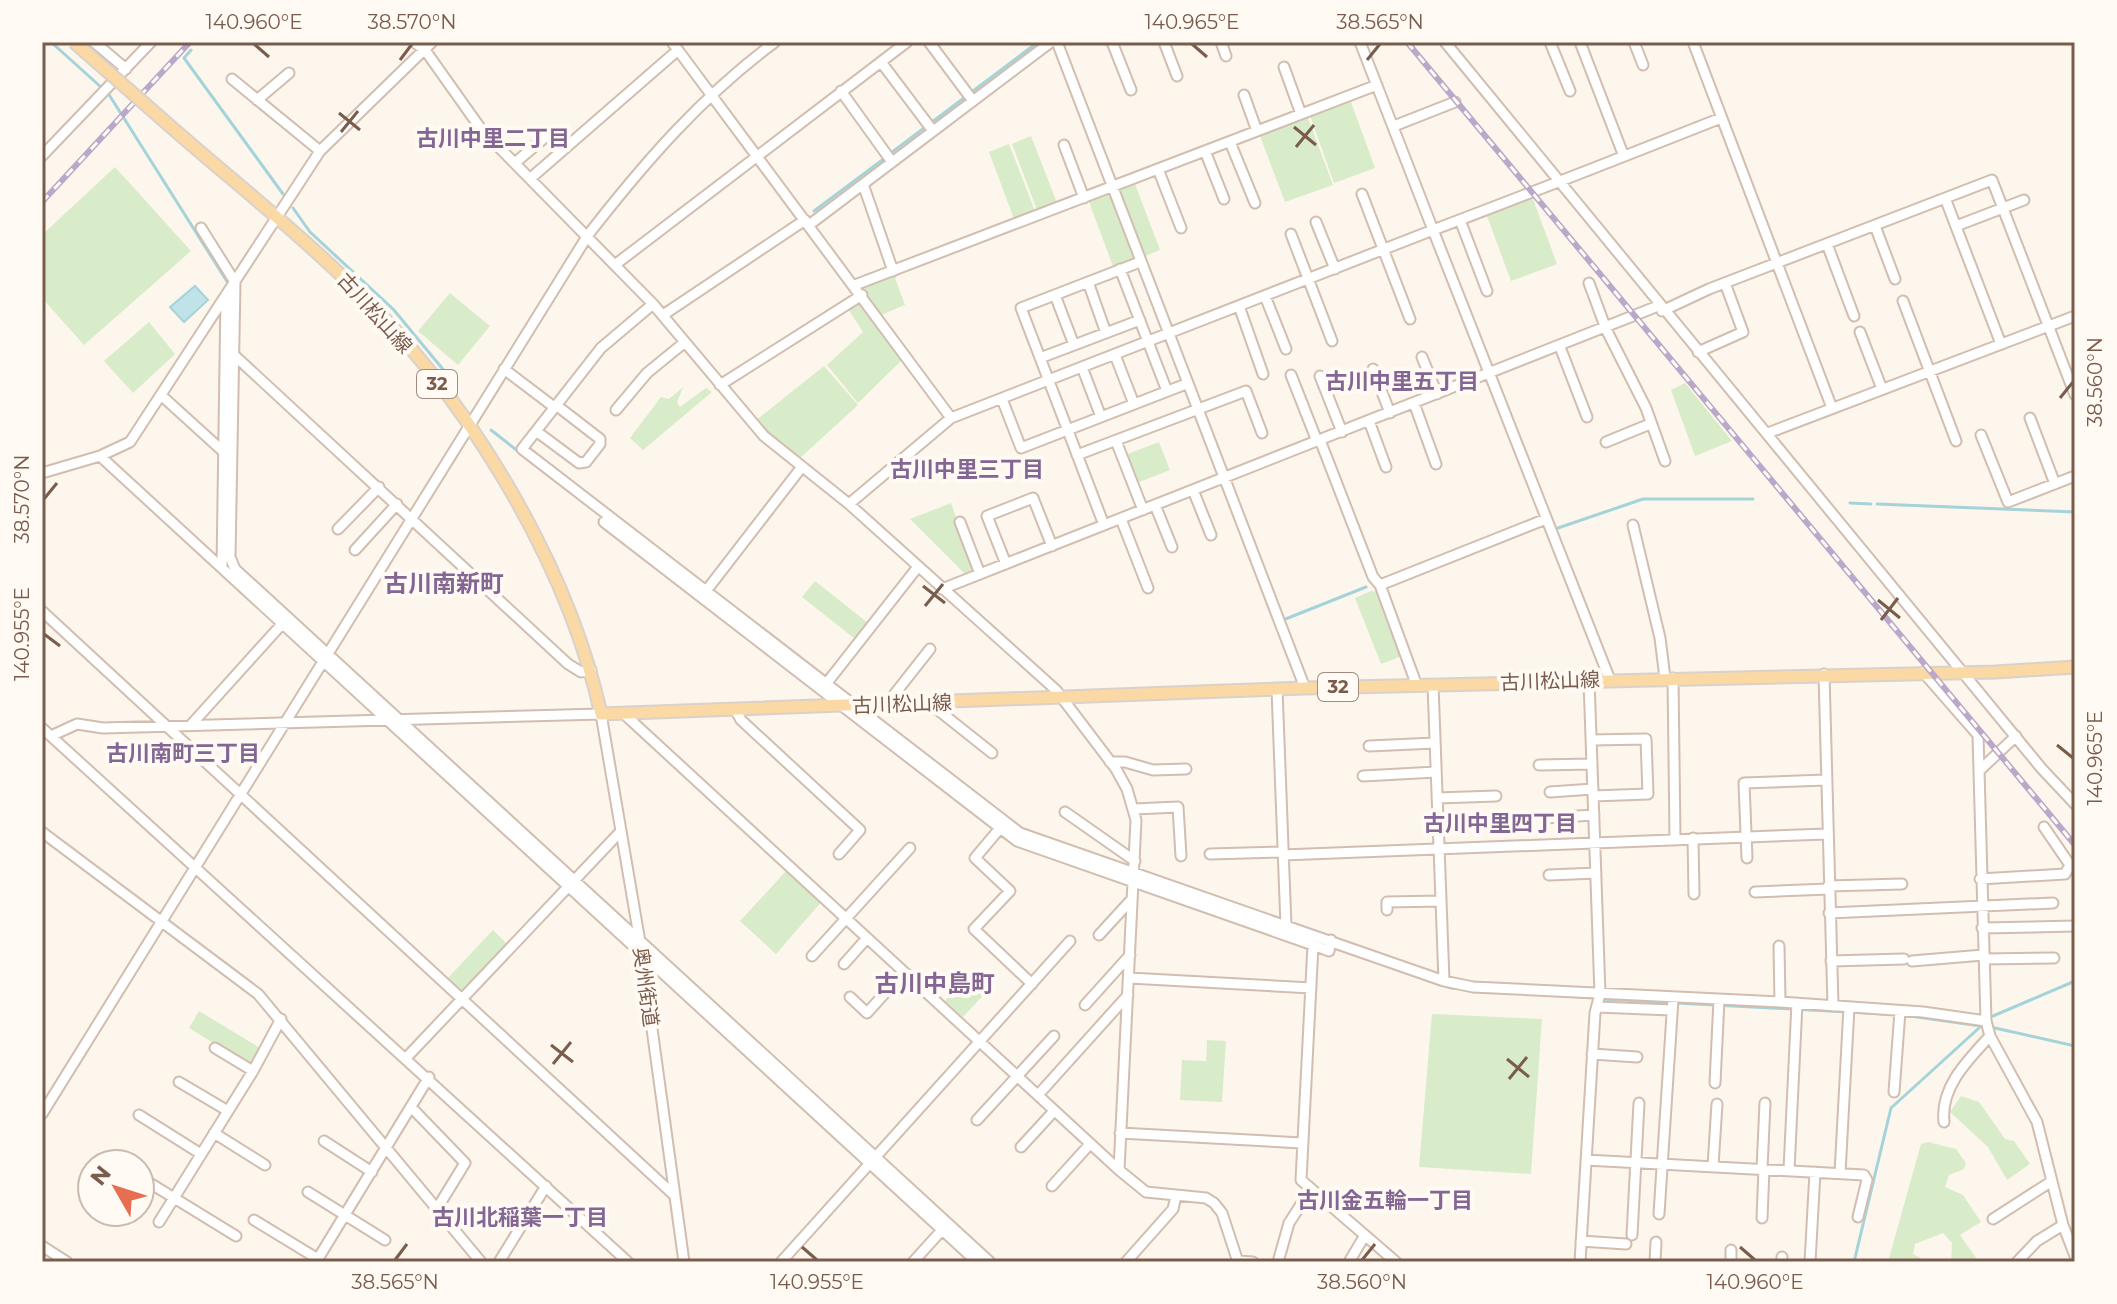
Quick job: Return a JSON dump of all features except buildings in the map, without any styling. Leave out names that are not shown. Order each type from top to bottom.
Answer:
[{"type":"main road","name":"古川松山線","points":[[74,42],[372,306],[452,401],[502,476],[544,552],[591,670],[601,714],[1305,688],[1964,673],[2075,667]]},
{"type":"street","points":[[94,42],[126,69]]},
{"type":"street","points":[[42,156],[151,42]]},
{"type":"street","points":[[414,42],[428,46],[481,129],[532,177],[653,304],[764,436],[849,504],[1059,696],[1110,762],[1134,809],[1133,899],[1119,1170]]},
{"type":"street","points":[[42,1114],[588,235],[661,145],[711,94],[775,42]]},
{"type":"street","points":[[616,264],[907,42]]},
{"type":"street","points":[[929,42],[970,97]]},
{"type":"street","points":[[663,315],[863,184],[889,157],[930,126],[1051,42]]},
{"type":"street","points":[[1057,42],[1305,688]]},
{"type":"street","points":[[1112,42],[1131,90]]},
{"type":"street","points":[[1164,42],[1177,76]]},
{"type":"street","points":[[1221,42],[1226,56]]},
{"type":"street","points":[[1360,42],[1610,680]]},
{"type":"street","points":[[1445,42],[1660,308],[1768,433],[2075,804]]},
{"type":"street","points":[[1550,42],[1570,91]]},
{"type":"street","points":[[1580,42],[1623,154]]},
{"type":"street","points":[[1634,42],[1643,65]]},
{"type":"street","points":[[1693,42],[1832,408]]},
{"type":"street","points":[[42,473],[100,456],[130,442],[320,151],[428,46]]},
{"type":"street","points":[[532,177],[675,46],[951,418]]},
{"type":"street","points":[[881,62],[930,126]]},
{"type":"street","points":[[1284,67],[1301,114]]},
{"type":"street","points":[[257,100],[289,73]]},
{"type":"street","points":[[232,79],[320,151]]},
{"type":"street","points":[[855,285],[1377,85]]},
{"type":"street","points":[[841,91],[889,157]]},
{"type":"street","points":[[1244,95],[1257,131]]},
{"type":"street","points":[[1394,126],[1455,102]]},
{"type":"street","points":[[849,504],[951,418],[1433,230],[1561,184],[1603,167],[1623,154],[1721,118]]},
{"type":"street","points":[[516,162],[550,133]]},
{"type":"street","points":[[1230,142],[1255,203]]},
{"type":"street","points":[[1064,145],[1084,198]]},
{"type":"street","points":[[1205,151],[1224,199]]},
{"type":"street","points":[[1158,169],[1181,228]]},
{"type":"street","points":[[942,589],[1992,180],[2075,395]]},
{"type":"street","points":[[863,184],[893,271]]},
{"type":"street","points":[[1362,194],[1410,319]]},
{"type":"street","points":[[1945,198],[2001,344]]},
{"type":"street","points":[[1956,226],[2024,200]]},
{"type":"street","points":[[1460,220],[1487,291]]},
{"type":"street","points":[[1316,222],[1335,269]]},
{"type":"street","points":[[1875,226],[1895,279]]},
{"type":"street","points":[[201,228],[235,282],[222,568]]},
{"type":"street","points":[[1291,234],[1332,341]]},
{"type":"street","points":[[1827,244],[1854,316]]},
{"type":"street","points":[[1104,525],[1021,308],[1140,262]]},
{"type":"street","points":[[1120,269],[1167,391]]},
{"type":"street","points":[[1088,282],[1106,333]]},
{"type":"street","points":[[1589,283],[1606,329],[1665,461]]},
{"type":"street","points":[[1698,352],[1743,332],[1725,283]]},
{"type":"street","points":[[720,385],[862,295]]},
{"type":"street","points":[[1055,295],[1074,345]]},
{"type":"street","points":[[226,296],[230,557],[235,569],[282,624],[400,720],[571,884],[642,957],[726,1026]]},
{"type":"street","points":[[1265,296],[1286,349]]},
{"type":"street","points":[[1903,301],[1956,441]]},
{"type":"street","points":[[653,304],[601,348],[522,449],[807,675],[841,706],[1002,826],[1107,868],[1134,874],[1330,944],[1444,981],[1473,987],[1672,1004],[1780,1002],[1797,1007],[1833,1006],[1848,1010],[1900,1013],[1988,1028]]},
{"type":"street","points":[[1239,306],[1263,374]]},
{"type":"street","points":[[1768,433],[2075,316]]},
{"type":"street","points":[[1040,358],[1140,320]]},
{"type":"street","points":[[1860,332],[1882,389]]},
{"type":"street","points":[[616,410],[647,373],[685,342]]},
{"type":"street","points":[[1560,347],[1587,417]]},
{"type":"street","points":[[234,355],[413,517],[568,664],[581,672],[591,670]]},
{"type":"street","points":[[1115,355],[1134,404]]},
{"type":"street","points":[[1422,357],[1437,394]]},
{"type":"street","points":[[1082,367],[1101,417]]},
{"type":"street","points":[[504,369],[600,439],[600,444],[586,462],[579,463],[536,431]]},
{"type":"street","points":[[1373,369],[1390,413]]},
{"type":"street","points":[[1291,375],[1373,577],[1380,585],[1417,686]]},
{"type":"street","points":[[1320,376],[1342,432]]},
{"type":"street","points":[[1002,399],[1021,448],[1186,384]]},
{"type":"street","points":[[1077,455],[1246,391],[1262,433]]},
{"type":"street","points":[[162,396],[227,455]]},
{"type":"street","points":[[1414,403],[1436,464]]},
{"type":"street","points":[[2030,418],[2055,484]]},
{"type":"street","points":[[1369,421],[1386,467]]},
{"type":"street","points":[[1606,442],[1650,424]]},
{"type":"street","points":[[1981,435],[2008,502],[2075,476]]},
{"type":"street","points":[[1116,441],[1143,510]]},
{"type":"street","points":[[100,456],[222,568],[253,591],[325,658],[386,721],[571,884],[640,940],[726,1026],[990,1262]]},
{"type":"street","points":[[706,591],[801,468]]},
{"type":"street","points":[[338,529],[379,487]]},
{"type":"street","points":[[1193,490],[1211,535]]},
{"type":"street","points":[[1006,564],[987,516],[1033,498],[1052,546]]},
{"type":"street","points":[[355,550],[397,504]]},
{"type":"street","points":[[1155,505],[1172,547]]},
{"type":"street","points":[[1121,519],[1148,588]]},
{"type":"street","points":[[1380,585],[1546,519]]},
{"type":"street","points":[[604,522],[689,583],[706,591],[731,616]]},
{"type":"street","points":[[960,522],[980,574]]},
{"type":"street","points":[[1633,525],[1669,678],[1675,839]]},
{"type":"street","points":[[826,684],[917,568]]},
{"type":"street","points":[[42,611],[674,1195]]},
{"type":"street","points":[[190,726],[282,624]]},
{"type":"street","points":[[892,705],[893,696],[930,649]]},
{"type":"street","points":[[1923,672],[1978,735],[1980,879],[1988,1028],[2037,1122],[2063,1225],[2075,1256]]},
{"type":"street","points":[[1824,674],[1833,1006]]},
{"type":"street","points":[[807,675],[826,684],[1002,826]]},
{"type":"street","points":[[1580,1262],[1592,1054],[1599,999],[1589,680]]},
{"type":"street","points":[[1433,685],[1444,981]]},
{"type":"street","points":[[1277,689],[1286,926]]},
{"type":"street","points":[[934,703],[938,710],[992,753]]},
{"type":"street","points":[[735,709],[741,720],[860,830],[839,854]]},
{"type":"street","points":[[623,713],[1119,1170],[1146,1192],[1206,1198],[1214,1203],[1222,1213],[1238,1262],[1253,1262]]},
{"type":"street","points":[[51,736],[77,724],[103,728],[167,727],[601,714]]},
{"type":"street","name":"奥州街道","points":[[601,714],[640,940],[684,1262]]},
{"type":"street","points":[[42,728],[429,1077],[628,1262]]},
{"type":"street","points":[[1980,770],[2016,736]]},
{"type":"street","points":[[1550,792],[1648,794],[1646,739],[1591,740]]},
{"type":"street","points":[[1369,746],[1435,743]]},
{"type":"street","points":[[1110,762],[1125,762],[1153,770],[1186,769]]},
{"type":"street","points":[[1539,765],[1592,764]]},
{"type":"street","points":[[1363,776],[1436,772]]},
{"type":"street","points":[[1747,858],[1744,783],[1826,780]]},
{"type":"street","points":[[1437,798],[1496,796]]},
{"type":"street","points":[[1134,809],[1178,807],[1181,856]]},
{"type":"street","points":[[1065,812],[1134,874],[1329,951],[1330,944]]},
{"type":"street","points":[[1545,818],[1594,815]]},
{"type":"street","points":[[1002,826],[975,858],[1010,891],[974,929],[1032,984]]},
{"type":"street","points":[[1980,879],[2065,874],[2070,865],[2044,827]]},
{"type":"street","points":[[407,1057],[621,831]]},
{"type":"street","points":[[42,832],[243,981],[281,1019],[388,1145],[481,1262]]},
{"type":"street","points":[[1210,854],[1826,834]]},
{"type":"street","points":[[1693,838],[1694,894]]},
{"type":"street","points":[[812,956],[910,848]]},
{"type":"street","points":[[1549,875],[1596,873]]},
{"type":"street","points":[[1755,892],[1902,884]]},
{"type":"street","points":[[1099,935],[1133,899]]},
{"type":"street","points":[[1387,910],[1387,902],[1441,901]]},
{"type":"street","points":[[1829,913],[2053,903]]},
{"type":"street","points":[[1982,928],[2075,926]]},
{"type":"street","points":[[844,964],[867,938]]},
{"type":"street","points":[[781,1262],[1070,941]]},
{"type":"street","points":[[1313,945],[1301,1180],[1396,1262]]},
{"type":"street","points":[[1779,946],[1780,1002]]},
{"type":"street","points":[[1085,1005],[1130,955]]},
{"type":"street","points":[[1831,961],[2054,958]]},
{"type":"street","points":[[850,997],[867,1013],[904,972]]},
{"type":"street","points":[[1129,978],[1311,988]]},
{"type":"street","points":[[1038,1095],[1128,995]]},
{"type":"street","points":[[1715,1083],[1718,1003]]},
{"type":"street","points":[[1659,1214],[1672,1004]]},
{"type":"street","points":[[1789,1170],[1797,1007]]},
{"type":"street","points":[[1840,1173],[1848,1010]]},
{"type":"street","points":[[1894,1092],[1900,1013]]},
{"type":"street","points":[[159,1222],[253,1071],[281,1019]]},
{"type":"street","points":[[1944,1122],[1943,1111],[1955,1077],[1988,1028]]},
{"type":"street","points":[[977,1120],[1054,1036]]},
{"type":"street","points":[[215,1048],[253,1071]]},
{"type":"street","points":[[1592,1054],[1637,1057]]},
{"type":"street","points":[[254,1220],[317,1261],[429,1077]]},
{"type":"street","points":[[179,1082],[228,1111]]},
{"type":"street","points":[[1581,1241],[1629,1239],[1639,1103]]},
{"type":"street","points":[[1762,1218],[1765,1103]]},
{"type":"street","points":[[1713,1166],[1717,1104]]},
{"type":"street","points":[[411,1107],[465,1163],[438,1207]]},
{"type":"street","points":[[1021,1147],[1054,1111]]},
{"type":"street","points":[[139,1115],[201,1154]]},
{"type":"street","points":[[214,1133],[265,1165]]},
{"type":"street","points":[[1120,1133],[1302,1143]]},
{"type":"street","points":[[324,1141],[372,1172]]},
{"type":"street","points":[[1052,1186],[1090,1144]]},
{"type":"street","points":[[873,1160],[977,1262]]},
{"type":"street","points":[[1586,1160],[1864,1175],[1867,1180],[1858,1217]]},
{"type":"street","points":[[1810,1262],[1815,1172]]},
{"type":"street","points":[[1993,1219],[2052,1181]]},
{"type":"street","points":[[499,1262],[546,1186]]},
{"type":"street","points":[[156,1187],[236,1236]]},
{"type":"street","points":[[1278,1262],[1289,1223],[1311,1189]]},
{"type":"street","points":[[308,1192],[385,1240]]},
{"type":"street","points":[[1126,1262],[1173,1209],[1176,1196]]},
{"type":"street","points":[[2017,1262],[2037,1241],[2063,1225]]},
{"type":"street","points":[[913,1262],[942,1230]]},
{"type":"street","points":[[1349,1262],[1365,1235]]},
{"type":"street","points":[[1655,1262],[1656,1242]]},
{"type":"street","points":[[42,1246],[67,1262]]},
{"type":"street","points":[[1731,1250],[1731,1262]]},
{"type":"green space","points":[[1351,102],[1375,168],[1334,183],[1310,116]]},
{"type":"green space","points":[[1308,118],[1333,185],[1285,202],[1260,136]]},
{"type":"green space","points":[[1031,136],[1057,203],[1037,210],[1012,144]]},
{"type":"green space","points":[[1009,144],[1035,211],[1014,219],[989,152]]},
{"type":"green space","points":[[115,167],[191,251],[84,345],[42,298],[42,235]]},
{"type":"green space","points":[[1135,184],[1160,250],[1143,257],[1118,191]]},
{"type":"green space","points":[[1111,194],[1135,261],[1114,269],[1089,202]]},
{"type":"green space","points":[[1533,199],[1557,264],[1511,281],[1487,216]]},
{"type":"green space","points":[[894,275],[905,305],[881,315],[862,288]]},
{"type":"green space","points":[[450,293],[490,326],[458,365],[418,331]]},
{"type":"green space","points":[[862,299],[904,358],[858,403],[827,365],[863,332],[848,309]]},
{"type":"green space","points":[[149,322],[175,354],[133,393],[104,361]]},
{"type":"green space","points":[[824,366],[858,405],[799,459],[773,440],[755,421]]},
{"type":"green space","points":[[1685,383],[1732,441],[1695,456],[1671,390]]},
{"type":"green space","points":[[683,387],[677,402],[680,407],[706,388],[712,392],[643,450],[630,438],[661,397],[669,399]]},
{"type":"green space","points":[[1159,442],[1170,470],[1137,483],[1125,455]]},
{"type":"green space","points":[[951,503],[975,571],[966,575],[910,519]]},
{"type":"green space","points":[[815,581],[868,623],[855,639],[802,597]]},
{"type":"green space","points":[[1371,591],[1379,592],[1402,656],[1381,664],[1355,598]]},
{"type":"green space","points":[[788,869],[823,900],[776,954],[740,921]]},
{"type":"green space","points":[[493,930],[509,946],[464,994],[447,979]]},
{"type":"green space","points":[[971,972],[990,988],[963,1017],[945,1001]]},
{"type":"green space","points":[[199,1011],[260,1048],[249,1065],[189,1028]]},
{"type":"green space","points":[[1432,1014],[1542,1019],[1531,1174],[1419,1167]]},
{"type":"green space","points":[[1207,1040],[1226,1041],[1222,1102],[1180,1100],[1182,1060],[1206,1061]]},
{"type":"green space","points":[[1961,1096],[1979,1102],[2005,1139],[2014,1141],[2030,1164],[2007,1180],[1988,1147],[1950,1112]]},
{"type":"green space","points":[[1928,1142],[1956,1149],[1966,1163],[1964,1169],[1949,1175],[1945,1187],[1963,1195],[1981,1222],[1960,1235],[1979,1262],[1951,1262],[1952,1243],[1943,1233],[1915,1244],[1913,1254],[1928,1262],[1888,1262],[1921,1144]]},
{"type":"water","points":[[195,286],[208,300],[184,322],[170,307]]},
{"type":"waterway","points":[[51,42],[102,88]]},
{"type":"waterway","points":[[891,153],[1038,42]]},
{"type":"waterway","points":[[191,50],[184,58],[283,194]]},
{"type":"waterway","points":[[108,93],[228,283]]},
{"type":"waterway","points":[[814,211],[885,158]]},
{"type":"waterway","points":[[293,208],[310,232],[393,309],[456,385]]},
{"type":"waterway","points":[[491,430],[519,452]]},
{"type":"waterway","points":[[1555,529],[1643,499],[1753,499]]},
{"type":"waterway","points":[[1850,503],[1871,504]]},
{"type":"waterway","points":[[1877,504],[2075,512]]},
{"type":"waterway","points":[[1283,620],[1366,587]]},
{"type":"waterway","points":[[1334,947],[1451,988],[1595,998]]},
{"type":"waterway","points":[[214,955],[252,984]]},
{"type":"waterway","points":[[1993,1016],[2075,981]]},
{"type":"waterway","points":[[264,995],[349,1096]]},
{"type":"waterway","points":[[1602,999],[1886,1014]]},
{"type":"waterway","points":[[1910,1016],[1995,1028],[2075,1046]]},
{"type":"waterway","points":[[1854,1262],[1891,1108],[1979,1028]]},
{"type":"railway","points":[[42,202],[190,42]]},
{"type":"railway","points":[[1407,42],[2075,845]]},
{"type":"district","name":"古川中里二丁目","points":[[493,138]]},
{"type":"district","name":"古川中里五丁目","points":[[1402,381]]},
{"type":"district","name":"古川中里三丁目","points":[[967,469]]},
{"type":"district","name":"古川南新町","points":[[444,584]]},
{"type":"district","name":"古川南町三丁目","points":[[183,753]]},
{"type":"district","name":"古川中里四丁目","points":[[1500,823]]},
{"type":"district","name":"古川中島町","points":[[935,984]]},
{"type":"district","name":"古川金五輪一丁目","points":[[1385,1200]]},
{"type":"district","name":"古川北稲葉一丁目","points":[[520,1217]]}]
